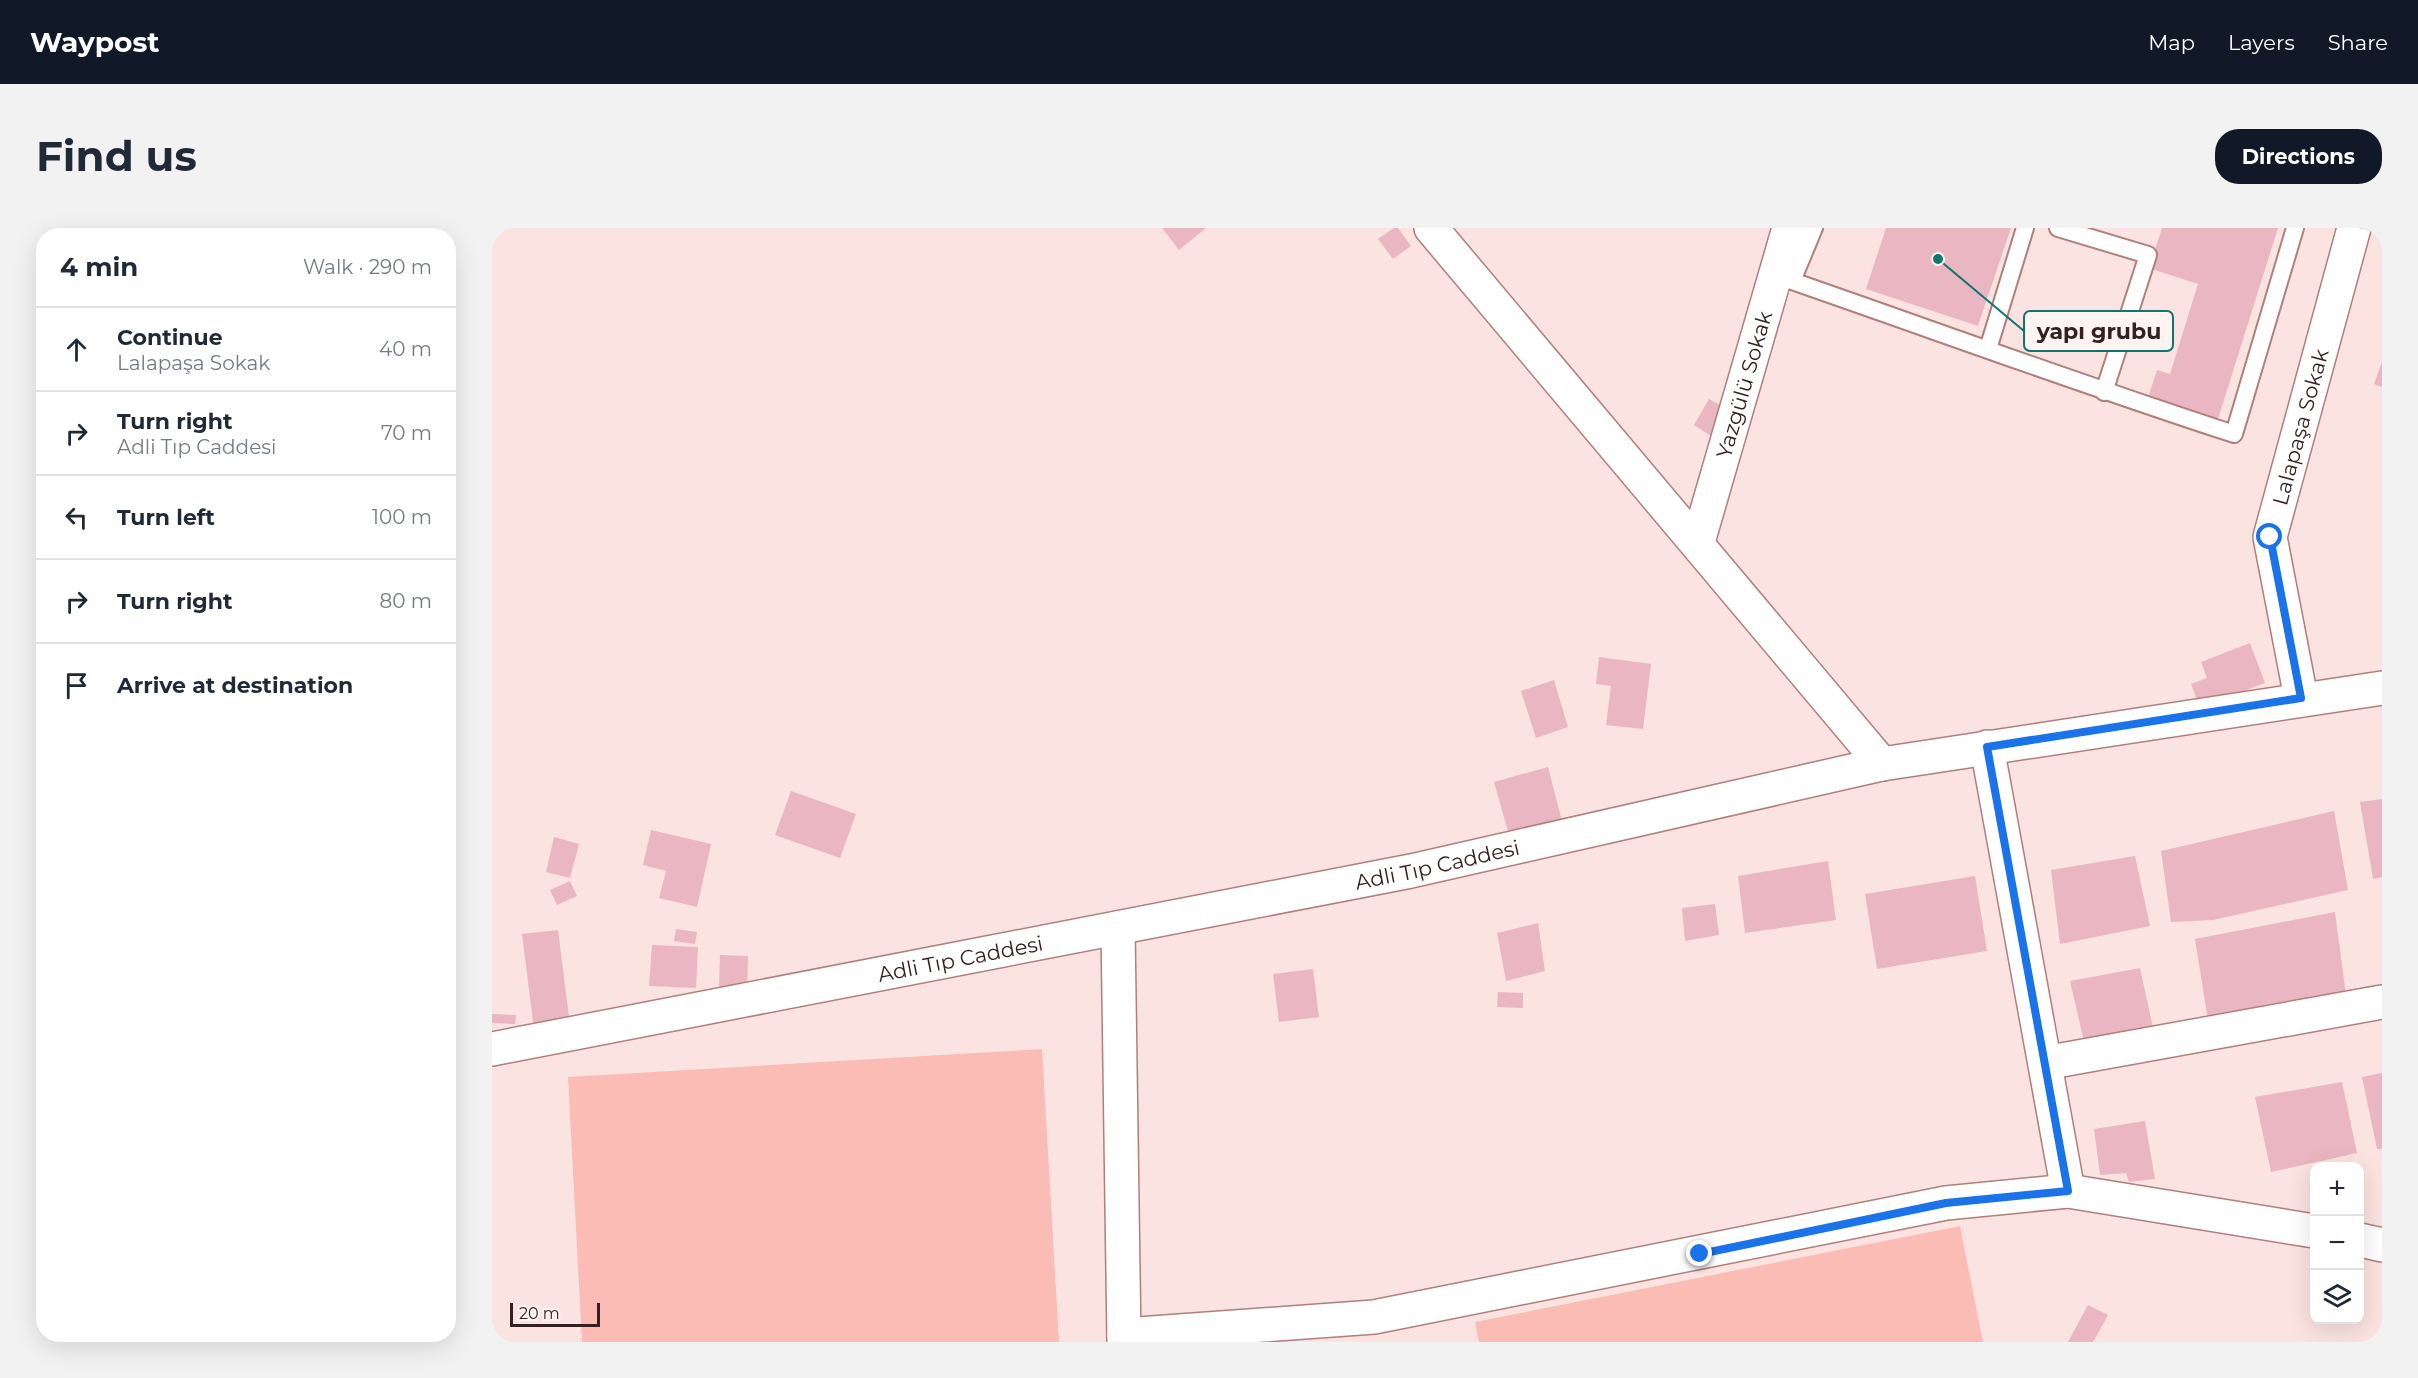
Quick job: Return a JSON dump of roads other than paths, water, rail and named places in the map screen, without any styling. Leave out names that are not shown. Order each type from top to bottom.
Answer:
[{"type":"street","points":[[1431,228],[1698,542],[1882,764]]},
{"type":"street","name":"Yazgülü Sokak","points":[[1698,542],[1789,228]]},
{"type":"street","name":"Lalapaşa Sokak","points":[[2301,698],[2270,537],[2354,228]]},
{"type":"street","name":"Adli Tıp Caddesi","points":[[492,1049],[1411,871],[1882,764],[2301,698],[2382,688]]},
{"type":"street","points":[[1987,747],[2068,1191]]},
{"type":"street","points":[[1118,928],[1124,1339],[1374,1317],[1608,1273],[1946,1203],[2068,1191],[2310,1231]]},
{"type":"street","points":[[2045,1063],[2382,1002]]},
{"type":"street","points":[[2364,1241],[2382,1245]]},
{"type":"lane","points":[[1814,228],[1792,281],[2104,392],[2234,434],[2295,228]]},
{"type":"lane","points":[[1988,349],[2025,228]]},
{"type":"lane","points":[[2058,228],[2148,255],[2104,392]]},
{"type":"place","name":"yapı grubu","points":[[1938,259]]}]
